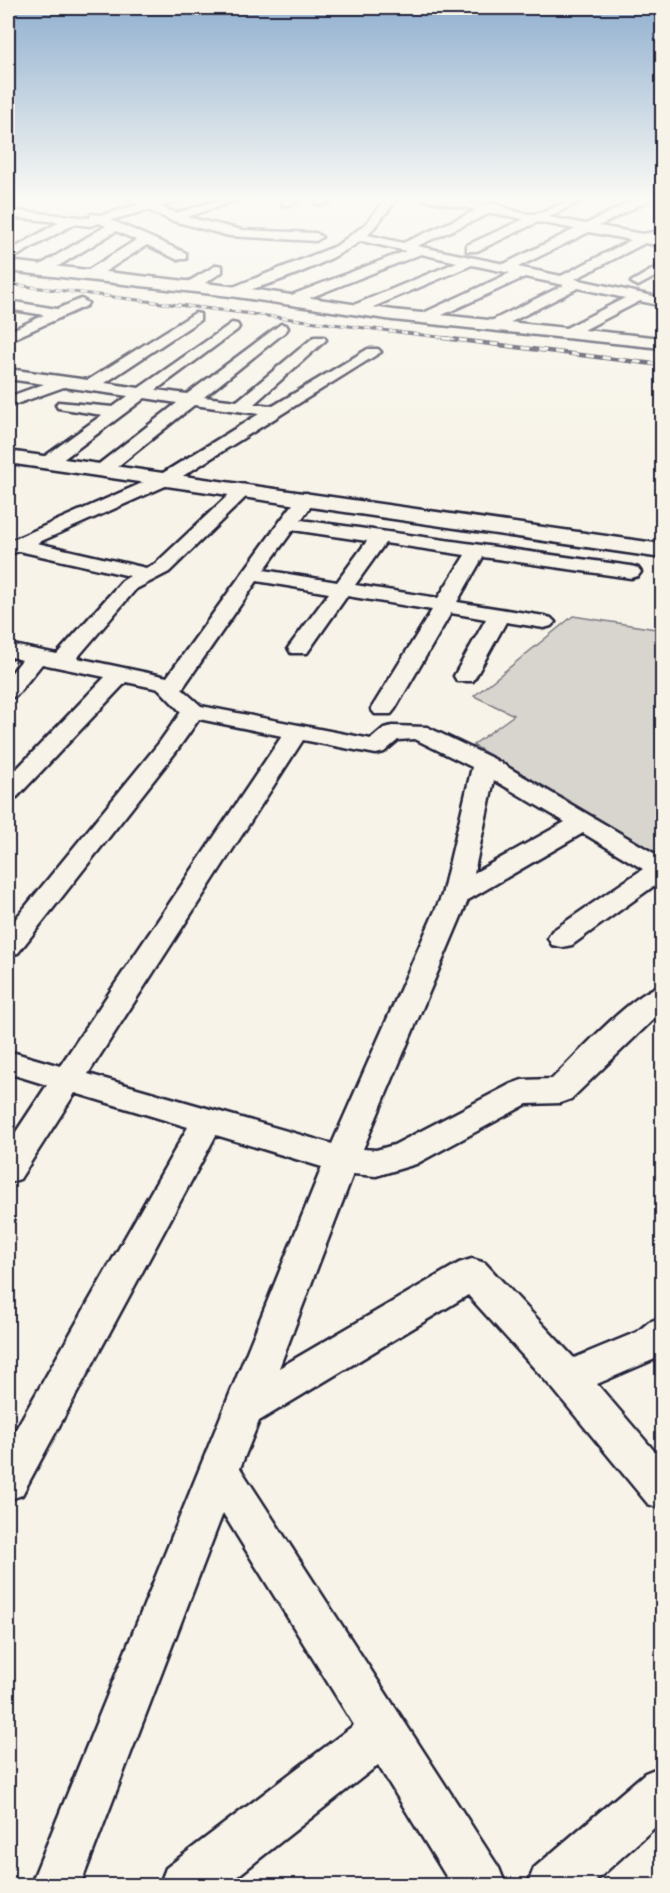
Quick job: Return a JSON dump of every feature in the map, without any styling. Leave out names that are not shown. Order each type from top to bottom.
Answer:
[{"type":"street","points":[[185,285],[294,299],[354,310],[663,343]]},
{"type":"street","points":[[230,291],[245,285]]},
{"type":"street","points":[[294,299],[329,285]]},
{"type":"street","points":[[354,310],[406,285]]},
{"type":"street","points":[[424,318],[487,285]]},
{"type":"street","points":[[492,326],[563,285]]},
{"type":"street","points":[[584,285],[663,303]]},
{"type":"street","points":[[567,333],[638,297]]},
{"type":"street","points":[[8,337],[81,303]]},
{"type":"street","points":[[8,305],[58,314]]},
{"type":"street","points":[[90,386],[201,320],[243,328],[279,330],[101,471]]},
{"type":"street","points":[[47,463],[141,393],[243,328]]},
{"type":"street","points":[[240,407],[319,340]]},
{"type":"street","points":[[10,546],[164,480],[373,352]]},
{"type":"street","points":[[8,402],[58,382],[81,366]]},
{"type":"street","points":[[8,374],[277,412]]},
{"type":"street","points":[[64,405],[115,412]]},
{"type":"street","points":[[8,457],[663,551]]},
{"type":"street","points":[[62,661],[129,585],[162,567],[244,490]]},
{"type":"street","points":[[307,499],[170,690],[193,711],[376,747],[392,733],[419,732],[485,764],[662,869],[562,938]]},
{"type":"street","points":[[288,524],[631,572]]},
{"type":"street","points":[[298,648],[380,537]]},
{"type":"street","points":[[10,546],[146,574]]},
{"type":"street","points":[[383,709],[477,551]]},
{"type":"street","points":[[251,574],[544,622]]},
{"type":"street","points":[[465,676],[499,615]]},
{"type":"street","points":[[8,650],[172,685]]},
{"type":"street","points":[[8,672],[38,655]]},
{"type":"street","points":[[8,691],[38,655]]},
{"type":"street","points":[[8,790],[121,674]]},
{"type":"street","points":[[8,946],[167,748],[193,711]]},
{"type":"street","points":[[8,1170],[296,732]]},
{"type":"street","points":[[56,1886],[342,1160],[456,896],[485,764]]},
{"type":"street","points":[[456,896],[584,822]]},
{"type":"street","points":[[8,1062],[342,1160],[376,1163],[404,1155],[522,1092],[560,1091],[635,1018],[663,995]]},
{"type":"street","points":[[8,1481],[208,1120]]},
{"type":"street","points":[[244,1408],[472,1274],[568,1378],[663,1490]]},
{"type":"street","points":[[568,1378],[650,1344],[663,1333]]},
{"type":"street","points":[[220,1472],[481,1886]]},
{"type":"street","points":[[184,1886],[384,1731]]},
{"type":"street","points":[[552,1886],[663,1790]]},
{"type":"shaded area","points":[[573,616],[662,630],[662,858],[473,745],[514,715],[474,696]]},
{"type":"railway","points":[[19,285],[455,339]]},
{"type":"railway","points":[[443,338],[662,365]]}]
